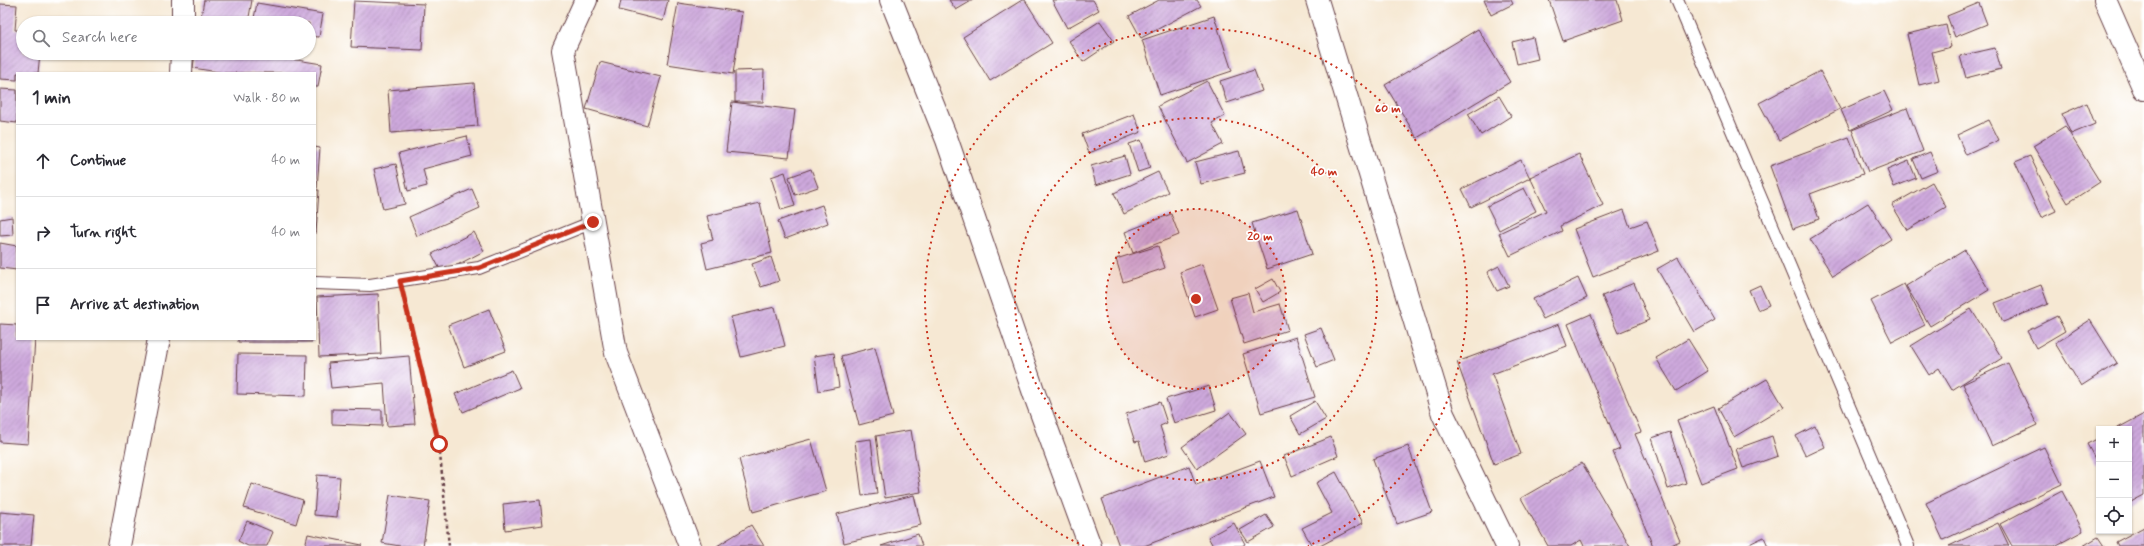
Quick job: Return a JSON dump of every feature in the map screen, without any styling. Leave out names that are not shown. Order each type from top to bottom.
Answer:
[{"type":"street","points":[[183,0],[183,16]]},
{"type":"street","points":[[586,0],[563,50],[616,353],[690,546]]},
{"type":"street","points":[[891,0],[947,140],[1035,396],[1090,546]]},
{"type":"street","points":[[1317,0],[1443,414],[1507,546]]},
{"type":"street","points":[[2105,0],[2144,89]]},
{"type":"street","points":[[181,72],[182,60]]},
{"type":"street","points":[[119,546],[159,340]]},
{"type":"lane","points":[[1678,0],[1908,546]]},
{"type":"lane","points":[[316,283],[370,285],[479,268],[593,222]]},
{"type":"path","points":[[400,281],[439,444],[449,546]]},
{"type":"building","points":[[204,0],[252,0],[249,16],[201,16]]},
{"type":"building","points":[[621,0],[668,0],[663,21],[619,10]]},
{"type":"building","points":[[949,0],[973,0],[956,10]]},
{"type":"building","points":[[1022,0],[1025,0],[1052,43],[990,81],[963,37]]},
{"type":"building","points":[[1052,0],[1093,0],[1099,10],[1067,28]]},
{"type":"building","points":[[1159,0],[1197,0],[1201,6],[1141,38],[1129,16]]},
{"type":"building","points":[[1484,0],[1511,0],[1513,4],[1491,15]]},
{"type":"building","points":[[1549,0],[1617,0],[1623,20],[1563,41]]},
{"type":"building","points":[[354,1],[424,4],[422,50],[351,47]]},
{"type":"building","points":[[257,3],[323,14],[319,37],[316,37],[316,16],[254,16]]},
{"type":"building","points":[[678,3],[742,12],[733,74],[667,64]]},
{"type":"building","points":[[1979,3],[1987,24],[1955,37],[1947,16]]},
{"type":"building","points":[[0,4],[17,5],[15,30],[16,60],[39,60],[38,72],[16,72],[16,80],[0,79]]},
{"type":"building","points":[[1214,16],[1232,71],[1160,95],[1142,40]]},
{"type":"building","points":[[1100,21],[1114,41],[1083,62],[1069,41]]},
{"type":"building","points":[[1946,25],[1951,47],[1932,52],[1939,80],[1919,85],[1907,34]]},
{"type":"building","points":[[1478,29],[1510,82],[1417,138],[1385,85]]},
{"type":"building","points":[[1533,37],[1538,59],[1517,64],[1512,42]]},
{"type":"building","points":[[1995,48],[2001,69],[1966,78],[1960,56]]},
{"type":"building","points":[[194,60],[297,60],[322,64],[318,87],[316,87],[316,72],[218,72],[193,68]]},
{"type":"building","points":[[600,62],[661,77],[647,126],[586,109]]},
{"type":"building","points":[[764,70],[763,102],[735,102],[735,71]]},
{"type":"building","points":[[1254,70],[1262,91],[1227,103],[1220,81]]},
{"type":"building","points":[[1820,71],[1840,109],[1779,140],[1759,103]]},
{"type":"building","points":[[1207,81],[1225,116],[1212,123],[1223,144],[1187,163],[1158,106]]},
{"type":"building","points":[[474,83],[478,126],[391,133],[388,90]]},
{"type":"building","points":[[0,89],[16,90],[16,123],[0,121]]},
{"type":"building","points":[[1884,91],[1893,110],[1850,130],[1841,110]]},
{"type":"building","points":[[1499,96],[1511,116],[1481,135],[1468,114]]},
{"type":"building","points":[[732,102],[795,110],[789,158],[726,152]]},
{"type":"building","points":[[2087,103],[2095,124],[2071,134],[2062,114]]},
{"type":"building","points":[[1907,108],[1923,151],[1868,172],[1852,130]]},
{"type":"building","points":[[1134,114],[1141,132],[1089,153],[1082,134]]},
{"type":"building","points":[[1989,120],[1999,140],[1966,155],[1957,135]]},
{"type":"building","points":[[2065,126],[2100,182],[2068,203],[2033,146]]},
{"type":"building","points":[[467,136],[472,156],[423,169],[427,186],[408,191],[399,153]]},
{"type":"building","points":[[1849,137],[1863,174],[1810,194],[1819,219],[1793,229],[1770,166]]},
{"type":"building","points":[[1141,140],[1150,168],[1138,172],[1129,144]]},
{"type":"building","points":[[316,147],[320,148],[316,188]]},
{"type":"building","points":[[1239,151],[1245,173],[1201,184],[1195,162]]},
{"type":"building","points":[[1930,152],[1938,171],[1921,178],[1913,159]]},
{"type":"building","points":[[1579,154],[1603,205],[1560,226],[1562,231],[1510,256],[1499,233],[1546,211],[1530,177]]},
{"type":"building","points":[[1125,156],[1130,174],[1096,185],[1091,166]]},
{"type":"building","points":[[2030,156],[2056,211],[2041,218],[2015,162]]},
{"type":"building","points":[[1521,160],[1530,178],[1471,207],[1462,189]]},
{"type":"building","points":[[1909,161],[1916,178],[1894,187],[1887,170]]},
{"type":"building","points":[[396,164],[405,204],[383,209],[374,169]]},
{"type":"building","points":[[811,169],[818,187],[795,195],[789,177]]},
{"type":"building","points":[[785,172],[795,206],[781,210],[771,177]]},
{"type":"building","points":[[1158,172],[1168,192],[1124,214],[1114,193]]},
{"type":"building","points":[[1932,182],[1946,207],[1907,230],[1892,205]]},
{"type":"building","points":[[1524,188],[1536,211],[1499,230],[1487,206]]},
{"type":"building","points":[[472,189],[480,208],[417,236],[409,217]]},
{"type":"building","points":[[316,190],[319,190],[316,233]]},
{"type":"building","points":[[760,203],[772,253],[707,269],[701,243],[713,240],[707,216]]},
{"type":"building","points":[[1868,203],[1891,239],[1833,276],[1810,239]]},
{"type":"building","points":[[822,205],[828,223],[785,239],[778,221]]},
{"type":"building","points":[[1298,209],[1312,254],[1267,269],[1252,223]]},
{"type":"building","points":[[1624,210],[1630,227],[1647,221],[1659,251],[1593,277],[1574,229]]},
{"type":"building","points":[[1171,214],[1179,235],[1133,253],[1125,232]]},
{"type":"building","points":[[12,217],[13,235],[0,236],[0,219]]},
{"type":"building","points":[[474,232],[484,251],[442,273],[432,254]]},
{"type":"building","points":[[0,243],[16,246],[16,270],[0,268]]},
{"type":"building","points":[[1158,246],[1165,268],[1123,282],[1116,259]]},
{"type":"building","points":[[1965,250],[1989,290],[1930,326],[1906,286]]},
{"type":"building","points":[[771,257],[779,281],[761,287],[752,264]]},
{"type":"building","points":[[1678,257],[1715,320],[1694,332],[1657,269]]},
{"type":"building","points":[[1202,264],[1218,309],[1195,317],[1180,272]]},
{"type":"building","points":[[1499,266],[1509,286],[1497,291],[1487,272]]},
{"type":"building","points":[[1578,278],[1587,298],[1543,319],[1533,299]]},
{"type":"building","points":[[1273,279],[1280,292],[1263,302],[1255,289]]},
{"type":"building","points":[[1634,283],[1649,320],[1618,333],[1602,296]]},
{"type":"building","points":[[1904,284],[1925,325],[1892,342],[1871,301]]},
{"type":"building","points":[[1760,285],[1769,305],[1758,310],[1749,290]]},
{"type":"building","points":[[2041,285],[2048,304],[2003,322],[1995,303]]},
{"type":"building","points":[[1248,293],[1253,312],[1280,304],[1288,330],[1244,344],[1230,298]]},
{"type":"building","points":[[378,294],[381,354],[319,357],[317,297]]},
{"type":"building","points":[[775,307],[785,346],[741,357],[731,317]]},
{"type":"building","points":[[489,309],[506,351],[464,367],[448,325]]},
{"type":"building","points":[[1971,309],[2002,358],[1952,390],[1939,368],[1929,375],[1911,346]]},
{"type":"building","points":[[1591,314],[1641,432],[1635,434],[1680,541],[1669,546],[1653,546],[1613,452],[1620,449],[1568,324]]},
{"type":"building","points":[[2057,316],[2065,331],[2036,348],[2027,331]]},
{"type":"building","points":[[2090,320],[2117,363],[2081,386],[2055,343]]},
{"type":"building","points":[[0,324],[16,325],[16,340],[35,340],[28,444],[0,442]]},
{"type":"building","points":[[1559,324],[1567,346],[1492,374],[1521,454],[1494,464],[1457,362]]},
{"type":"building","points":[[1321,328],[1334,360],[1317,367],[1304,334]]},
{"type":"building","points":[[1296,337],[1315,397],[1261,413],[1243,354]]},
{"type":"building","points":[[1688,339],[1708,371],[1676,391],[1656,358]]},
{"type":"building","points":[[238,340],[312,340],[312,342],[238,342]]},
{"type":"building","points":[[875,347],[893,416],[859,425],[841,356]]},
{"type":"building","points":[[834,353],[839,387],[819,391],[814,356]]},
{"type":"building","points":[[238,354],[307,355],[306,396],[237,394]]},
{"type":"building","points":[[409,356],[415,424],[387,426],[384,383],[331,388],[328,363]]},
{"type":"building","points":[[2008,363],[2037,425],[1992,446],[1963,384]]},
{"type":"building","points":[[512,370],[520,388],[463,412],[455,394]]},
{"type":"building","points":[[1767,379],[1784,407],[1734,437],[1718,408]]},
{"type":"building","points":[[1209,386],[1216,410],[1174,423],[1166,399]]},
{"type":"building","points":[[1315,401],[1326,419],[1300,434],[1290,416]]},
{"type":"building","points":[[1160,402],[1167,423],[1160,426],[1169,454],[1145,462],[1139,441],[1135,442],[1126,414]]},
{"type":"building","points":[[1714,406],[1738,469],[1701,483],[1677,420]]},
{"type":"building","points":[[332,409],[382,410],[382,426],[332,424]]},
{"type":"building","points":[[1230,412],[1246,434],[1197,469],[1182,447]]},
{"type":"building","points":[[2144,414],[2144,495],[2132,501],[2132,426],[2122,426]]},
{"type":"building","points":[[1815,426],[1825,447],[1806,456],[1796,436]]},
{"type":"building","points":[[911,430],[921,492],[885,498],[876,436]]},
{"type":"building","points":[[1670,432],[1686,483],[1668,489],[1652,438]]},
{"type":"building","points":[[1772,436],[1778,456],[1743,468],[1736,449]]},
{"type":"building","points":[[1331,437],[1338,456],[1292,476],[1284,456]]},
{"type":"building","points":[[811,439],[826,491],[753,512],[739,459]]},
{"type":"building","points":[[871,439],[877,494],[862,496],[855,441]]},
{"type":"building","points":[[2096,440],[2096,460],[2087,444]]},
{"type":"building","points":[[1408,446],[1432,512],[1397,524],[1373,459]]},
{"type":"building","points":[[2044,447],[2062,484],[1943,540],[1926,503]]},
{"type":"building","points":[[1260,461],[1274,497],[1144,546],[1119,546],[1102,499],[1189,466],[1196,485]]},
{"type":"building","points":[[1582,463],[1630,546],[1584,546],[1581,540],[1571,546],[1548,546],[1521,498]]},
{"type":"building","points":[[1336,472],[1363,523],[1320,546],[1312,546],[1302,528],[1332,513],[1316,483]]},
{"type":"building","points":[[317,475],[340,477],[337,517],[314,515]]},
{"type":"building","points":[[252,484],[303,500],[296,524],[244,508]]},
{"type":"building","points":[[2062,491],[2083,531],[2055,546],[2012,546],[2000,524]]},
{"type":"building","points":[[390,495],[430,501],[423,546],[400,546],[382,543]]},
{"type":"building","points":[[914,495],[921,525],[844,543],[837,514]]},
{"type":"building","points":[[540,500],[543,525],[505,530],[503,504]]},
{"type":"building","points":[[0,512],[34,515],[31,546],[0,546]]},
{"type":"building","points":[[1266,515],[1274,527],[1248,542],[1240,530]]},
{"type":"building","points":[[247,521],[273,532],[267,546],[248,546],[238,541]]},
{"type":"building","points":[[1234,523],[1245,544],[1242,546],[1213,546],[1208,537]]},
{"type":"building","points":[[1998,523],[2009,546],[1949,546]]},
{"type":"building","points":[[751,525],[764,546],[717,546]]},
{"type":"building","points":[[2144,527],[2144,546],[2118,546],[2116,542]]},
{"type":"building","points":[[308,534],[362,545],[305,546]]},
{"type":"building","points":[[918,534],[922,546],[881,546]]},
{"type":"building","points":[[1764,537],[1768,546],[1745,546]]},
{"type":"building","points":[[2098,537],[2104,546],[2083,546]]},
{"type":"route","points":[[439,444],[400,281],[479,268],[593,222]]}]
